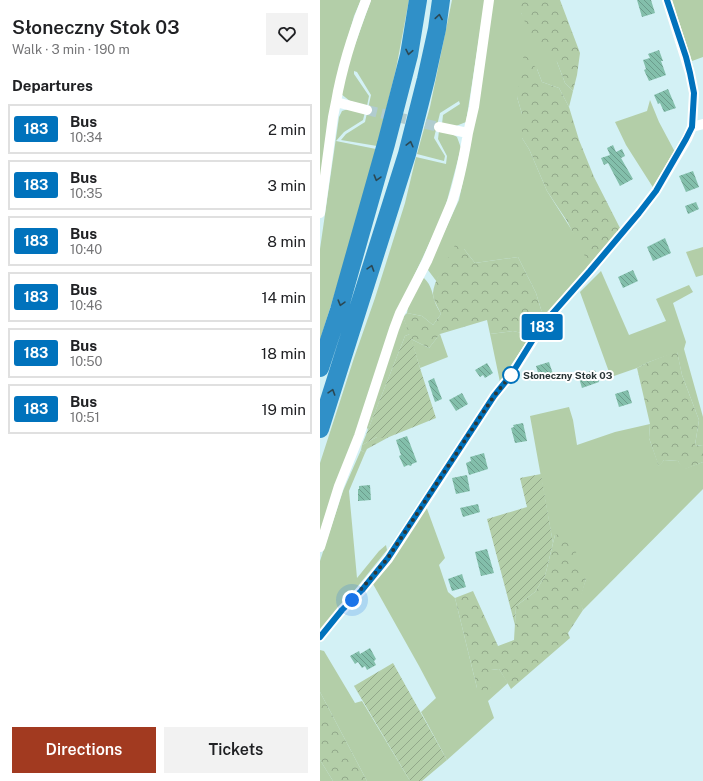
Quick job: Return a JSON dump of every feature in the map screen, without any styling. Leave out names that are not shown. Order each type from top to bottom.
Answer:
[{"type":"highway","points":[[320,368],[339,310],[386,144],[409,55],[418,0]]},
{"type":"highway","points":[[320,429],[407,154],[426,79],[437,29],[441,0]]},
{"type":"street","points":[[320,213],[338,89],[347,54],[366,0]]},
{"type":"street","points":[[320,547],[339,486],[359,436],[400,313],[427,261],[452,202],[474,107],[489,0]]},
{"type":"street","points":[[320,637],[388,558],[494,396],[511,375],[534,338],[552,314],[590,271],[656,191],[686,139],[692,127],[694,93],[679,35],[667,0]]},
{"type":"street","points":[[336,102],[367,110]]},
{"type":"street","points":[[692,127],[703,124]]},
{"type":"street","points":[[439,127],[468,133]]},
{"type":"green space","points":[[320,0],[361,0],[354,16],[334,89],[320,186]]},
{"type":"green space","points":[[371,0],[409,0],[396,69],[377,146],[341,140],[346,134],[365,122],[371,95],[357,72],[354,71],[354,74],[369,96],[367,106],[350,101],[341,94],[348,64]]},
{"type":"green space","points":[[452,0],[485,0],[466,122],[456,126],[442,124],[443,115],[460,104],[459,101],[440,113],[434,138],[445,156],[444,161],[417,154],[430,107]]},
{"type":"green space","points":[[493,0],[521,0],[521,13],[557,62],[565,83],[573,91],[569,107],[559,88],[542,82],[537,69],[517,97],[522,114],[522,138],[529,149],[547,191],[592,262],[544,319],[536,293],[518,257],[475,263],[464,249],[438,277],[437,282],[428,270],[459,200],[470,147]]},
{"type":"green space","points":[[521,0],[560,0],[580,53],[573,91],[565,83],[557,62],[550,60],[528,29],[521,13]]},
{"type":"green space","points":[[671,0],[703,0],[703,57],[692,61]]},
{"type":"green space","points":[[524,53],[537,69],[542,82],[559,88],[569,107],[579,140],[594,177],[621,230],[592,262],[584,255],[567,221],[547,191],[529,149],[522,138],[522,114],[517,97]]},
{"type":"green space","points":[[650,100],[659,122],[675,152],[654,189],[626,145],[615,122],[647,111]]},
{"type":"green space","points":[[348,109],[365,112],[363,120],[344,132],[336,141],[376,149],[353,235],[320,340],[320,249],[339,117],[342,111]]},
{"type":"green space","points":[[439,131],[452,134],[457,137],[461,148],[444,212],[414,276],[320,537],[320,463],[405,203],[416,157],[446,164],[447,156],[438,139]]},
{"type":"green space","points":[[455,245],[464,249],[475,263],[518,257],[536,293],[544,319],[531,335],[513,331],[490,334],[487,320],[440,334],[429,348],[411,339],[403,317],[407,313],[422,316],[433,325],[441,314],[434,298],[434,287]]},
{"type":"green space","points":[[703,247],[703,275],[696,277],[686,252]]},
{"type":"green space","points":[[601,271],[629,335],[666,321],[656,299],[689,285],[693,292],[673,303],[686,342],[684,349],[703,417],[703,446],[695,445],[699,420],[682,375],[677,352],[614,376],[609,372],[580,292]]},
{"type":"green space","points":[[424,278],[430,287],[435,304],[441,314],[433,325],[422,316],[407,313],[408,307],[422,279]]},
{"type":"green space","points":[[403,317],[410,334],[405,336],[368,430],[365,423]]},
{"type":"green space","points":[[513,331],[531,335],[500,382],[490,334]]},
{"type":"green space","points":[[410,334],[436,418],[389,437],[377,437],[362,445],[405,336]]},
{"type":"green space","points":[[440,334],[448,357],[420,368],[411,339],[429,348]]},
{"type":"green space","points":[[677,351],[682,375],[699,420],[695,445],[703,446],[703,462],[683,470],[678,461],[664,460],[659,467],[649,438],[650,424],[637,368]]},
{"type":"green space","points":[[569,407],[573,420],[577,445],[615,432],[650,424],[649,438],[659,466],[664,460],[678,461],[684,469],[703,462],[703,489],[583,610],[579,600],[586,579],[555,535],[553,543],[530,416]]},
{"type":"green space","points":[[377,437],[389,437],[367,449],[365,453],[361,450],[362,445]]},
{"type":"green space","points":[[361,450],[365,453],[349,491],[357,578],[379,551],[386,545],[387,550],[320,633],[320,561],[343,491]]},
{"type":"green space","points":[[541,474],[553,543],[545,576],[535,592],[516,606],[515,625],[487,519],[527,507],[520,478]]},
{"type":"green space","points":[[426,506],[445,558],[439,565],[448,592],[455,598],[477,688],[491,687],[491,670],[499,669],[508,683],[488,701],[494,718],[447,760],[421,712],[436,698],[373,584]]},
{"type":"green space","points":[[564,533],[574,547],[586,579],[580,600],[583,610],[568,633],[570,638],[511,689],[499,669],[491,670],[491,687],[481,695],[477,688],[455,598],[473,591],[498,646],[514,640],[516,606],[535,592],[545,576],[555,535]]},
{"type":"green space","points":[[320,650],[324,651],[355,703],[362,701],[410,781],[367,781],[320,692]]},
{"type":"green space","points":[[393,663],[447,760],[422,781],[410,781],[354,686]]},
{"type":"green space","points":[[320,692],[367,781],[333,781],[320,760]]},
{"type":"green space","points":[[320,760],[333,781],[320,781]]},
{"type":"building","points":[[637,0],[651,0],[655,13],[642,17]]},
{"type":"building","points":[[659,50],[666,75],[649,81],[644,70],[646,69],[643,60],[650,58],[648,54]]},
{"type":"building","points":[[668,89],[676,108],[664,112],[654,95]]},
{"type":"building","points":[[613,145],[616,152],[622,149],[625,156],[621,158],[633,179],[620,186],[608,163],[604,165],[601,158],[610,155],[607,148]]},
{"type":"building","points":[[693,171],[699,187],[686,192],[679,176]]},
{"type":"building","points":[[696,202],[699,209],[688,214],[685,206]]},
{"type":"building","points":[[665,238],[671,253],[653,261],[647,247]]},
{"type":"building","points":[[633,270],[638,281],[623,288],[618,277]]},
{"type":"building","points":[[549,362],[553,374],[540,379],[536,366]]},
{"type":"building","points":[[487,363],[493,373],[485,378],[483,375],[480,377],[475,370]]},
{"type":"building","points":[[595,370],[599,382],[582,388],[578,375]]},
{"type":"building","points":[[434,378],[442,399],[435,402],[428,381]]},
{"type":"building","points":[[628,390],[632,403],[619,407],[615,394]]},
{"type":"building","points":[[462,393],[468,404],[456,411],[449,400]]},
{"type":"building","points":[[523,423],[527,441],[515,443],[511,428],[514,427],[513,425]]},
{"type":"building","points":[[407,436],[417,462],[411,466],[408,465],[404,467],[399,456],[401,455],[396,440]]},
{"type":"building","points":[[484,453],[488,469],[469,475],[466,463],[471,461],[470,457]]},
{"type":"building","points":[[467,475],[470,491],[456,494],[452,478]]},
{"type":"building","points":[[370,485],[371,500],[358,501],[359,486]]},
{"type":"building","points":[[478,504],[480,512],[463,517],[460,508]]},
{"type":"building","points":[[487,549],[494,573],[481,576],[475,552]]},
{"type":"building","points":[[462,574],[466,587],[452,591],[448,579]]},
{"type":"building","points":[[370,648],[376,659],[374,661],[376,665],[367,670],[365,666],[362,668],[358,662],[355,664],[350,656],[359,651],[360,654]]},
{"type":"tunnel","points":[[367,110],[439,127]]},
{"type":"bus line","name":"183","points":[[320,637],[388,558],[494,396],[511,375],[534,338],[552,314],[590,271],[656,191],[686,139],[692,127],[694,93],[686,57],[667,0]]},
{"type":"place","name":"Słoneczny Stok 03","points":[[511,375]]},
{"type":"route","points":[[352,600],[388,558],[494,396],[511,375]]}]
